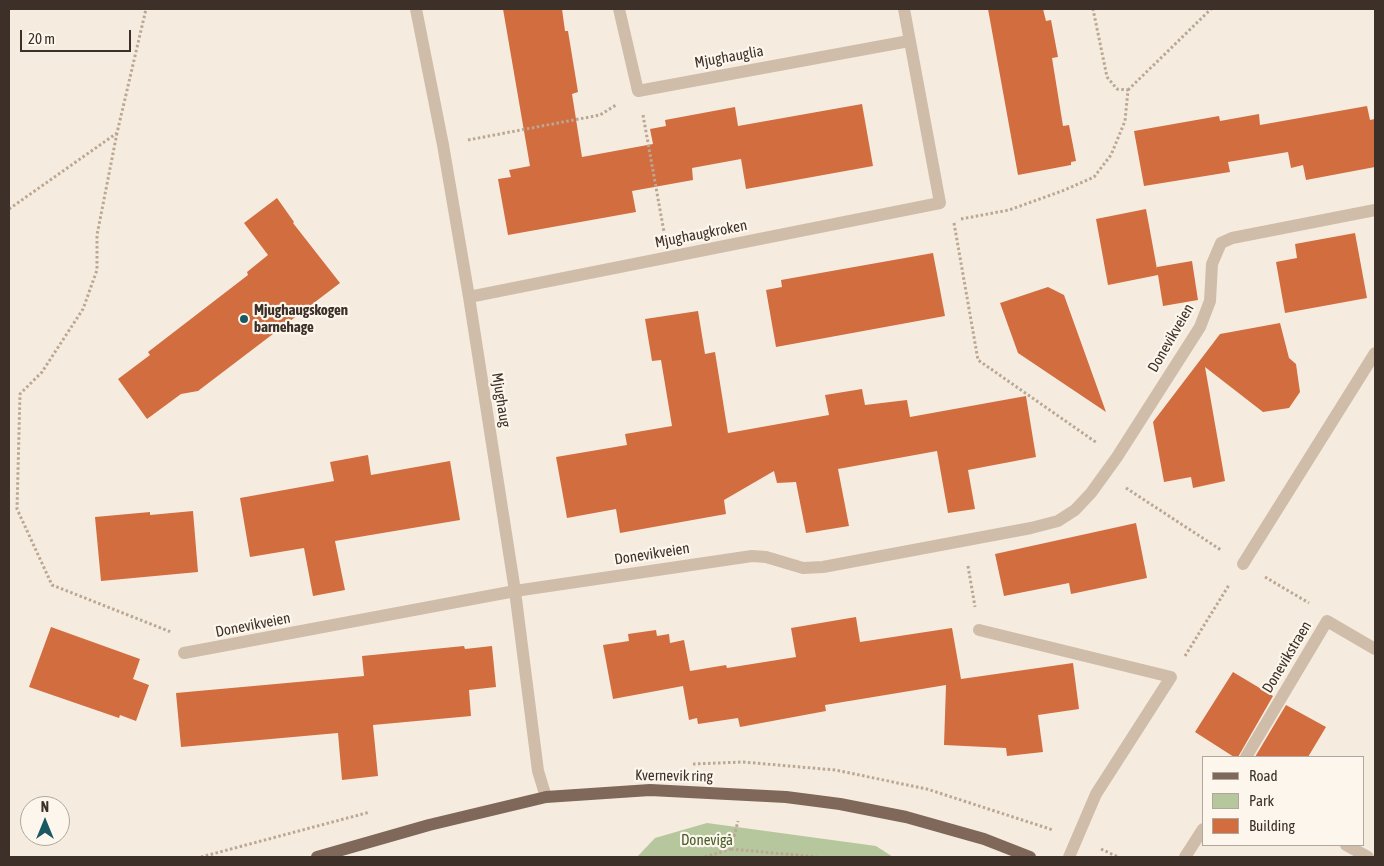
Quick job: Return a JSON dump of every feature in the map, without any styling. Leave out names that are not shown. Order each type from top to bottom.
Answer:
[{"type":"main road","name":"Kvernevik ring","points":[[317,857],[429,825],[546,797],[650,790],[786,797],[906,817],[984,839],[1030,857]]},
{"type":"street","name":"Mjughaug","points":[[416,9],[443,145],[469,297],[515,591],[538,771],[546,797]]},
{"type":"street","points":[[619,9],[638,91]]},
{"type":"street","points":[[904,9],[909,41]]},
{"type":"street","name":"Mjughauglia","points":[[638,91],[909,41]]},
{"type":"street","name":"Mjughaugkroken","points":[[469,297],[940,203],[909,41]]},
{"type":"street","name":"Donevikveien","points":[[184,653],[515,591],[752,556],[766,557],[803,568],[823,567],[1031,528],[1058,521],[1075,510],[1117,457],[1200,327],[1210,301],[1212,264],[1221,243],[1232,238],[1375,210]]},
{"type":"street","points":[[1243,564],[1375,353]]},
{"type":"street","name":"Donevikstraen","points":[[1247,756],[1327,621],[1375,649]]},
{"type":"street","points":[[979,630],[1171,677],[1096,794],[1069,857]]},
{"type":"street","points":[[1185,857],[1202,830]]},
{"type":"street","points":[[1348,846],[1368,857]]},
{"type":"path","points":[[146,9],[117,133],[98,235],[97,270],[83,310],[42,372],[20,394],[17,508],[52,585],[211,649]]},
{"type":"path","points":[[1093,9],[1107,77],[1118,89],[1128,90]]},
{"type":"path","points":[[1117,457],[978,360],[954,220],[1008,210],[1062,191],[1094,176],[1111,156],[1120,138],[1125,121],[1128,90],[1211,9]]},
{"type":"path","points":[[443,145],[600,115],[638,91],[669,257]]},
{"type":"path","points":[[9,209],[117,133]]},
{"type":"path","points":[[1104,474],[1243,564],[1314,606],[1327,621]]},
{"type":"path","points":[[964,541],[979,630]]},
{"type":"path","points":[[1171,677],[1243,564]]},
{"type":"path","points":[[731,849],[738,821]]},
{"type":"path","points":[[201,857],[326,823]]},
{"type":"path","points":[[705,857],[731,849],[817,857]]},
{"type":"green space","name":"Donevigå","points":[[707,823],[876,846],[893,857],[637,857],[655,838]]},
{"type":"building","points":[[503,9],[562,9],[565,31],[568,31],[578,92],[572,94],[582,157],[653,144],[650,129],[666,126],[665,120],[735,107],[738,126],[862,104],[873,166],[746,189],[741,159],[692,168],[693,180],[632,191],[636,212],[508,235],[498,179],[511,177],[509,170],[530,166]]},
{"type":"building","points":[[988,9],[1043,9],[1046,21],[1051,20],[1058,57],[1052,58],[1063,126],[1069,125],[1076,161],[1071,162],[1071,165],[1018,175]]},
{"type":"building","points":[[1367,106],[1370,120],[1375,119],[1375,167],[1306,180],[1303,165],[1291,168],[1288,152],[1228,162],[1230,172],[1144,186],[1134,131],[1219,116],[1220,121],[1259,114],[1260,125]]},
{"type":"building","points":[[277,198],[293,223],[340,283],[198,391],[181,394],[147,419],[118,379],[150,355],[148,352],[248,275],[247,272],[268,255],[244,223]]},
{"type":"building","points":[[1146,209],[1157,269],[1157,267],[1192,261],[1198,300],[1163,306],[1158,275],[1108,285],[1096,219]]},
{"type":"building","points":[[1355,233],[1367,298],[1285,313],[1276,262],[1297,258],[1295,244]]},
{"type":"building","points":[[933,253],[945,316],[776,347],[766,290],[782,287],[781,280]]},
{"type":"building","points":[[1048,287],[1064,295],[1106,412],[1018,353],[1000,303]]},
{"type":"building","points":[[698,311],[705,354],[715,352],[728,433],[829,415],[825,395],[862,389],[865,405],[907,400],[910,417],[1026,396],[1036,457],[968,470],[975,509],[948,513],[937,451],[838,469],[849,526],[806,533],[796,482],[777,483],[774,471],[724,500],[726,514],[620,533],[616,509],[567,518],[556,457],[627,445],[625,434],[672,426],[661,360],[652,361],[645,319]]},
{"type":"building","points":[[1280,323],[1289,358],[1296,364],[1300,392],[1289,408],[1263,412],[1205,367],[1225,481],[1193,488],[1191,477],[1164,482],[1153,422],[1220,334]]},
{"type":"building","points":[[368,455],[371,475],[450,461],[460,520],[335,541],[345,590],[313,596],[304,548],[250,557],[240,498],[334,481],[330,462]]},
{"type":"building","points":[[193,511],[198,572],[101,581],[95,517],[150,512],[150,515]]},
{"type":"building","points":[[1136,523],[1147,578],[1071,594],[1069,583],[1004,596],[995,554]]},
{"type":"building","points":[[856,617],[860,642],[952,628],[961,679],[1073,663],[1079,709],[1038,715],[1043,752],[1007,756],[1006,748],[944,745],[946,685],[825,705],[826,711],[740,727],[738,718],[698,724],[697,718],[689,720],[683,686],[613,699],[603,645],[629,641],[628,634],[656,630],[657,636],[669,634],[670,643],[684,640],[690,671],[726,665],[727,668],[796,657],[791,628]]},
{"type":"building","points":[[51,627],[140,659],[133,679],[149,685],[136,721],[120,715],[119,718],[29,687]]},
{"type":"building","points":[[464,646],[465,649],[492,646],[496,687],[469,690],[471,716],[373,725],[378,776],[342,780],[338,733],[181,747],[176,693],[364,676],[362,656]]},
{"type":"building","points":[[1233,672],[1273,696],[1239,756],[1232,756],[1195,732]]},
{"type":"building","points":[[1286,705],[1326,727],[1309,756],[1256,756]]},
{"type":"place","name":"Mjughaugskogen barnehage","points":[[244,319]]}]
